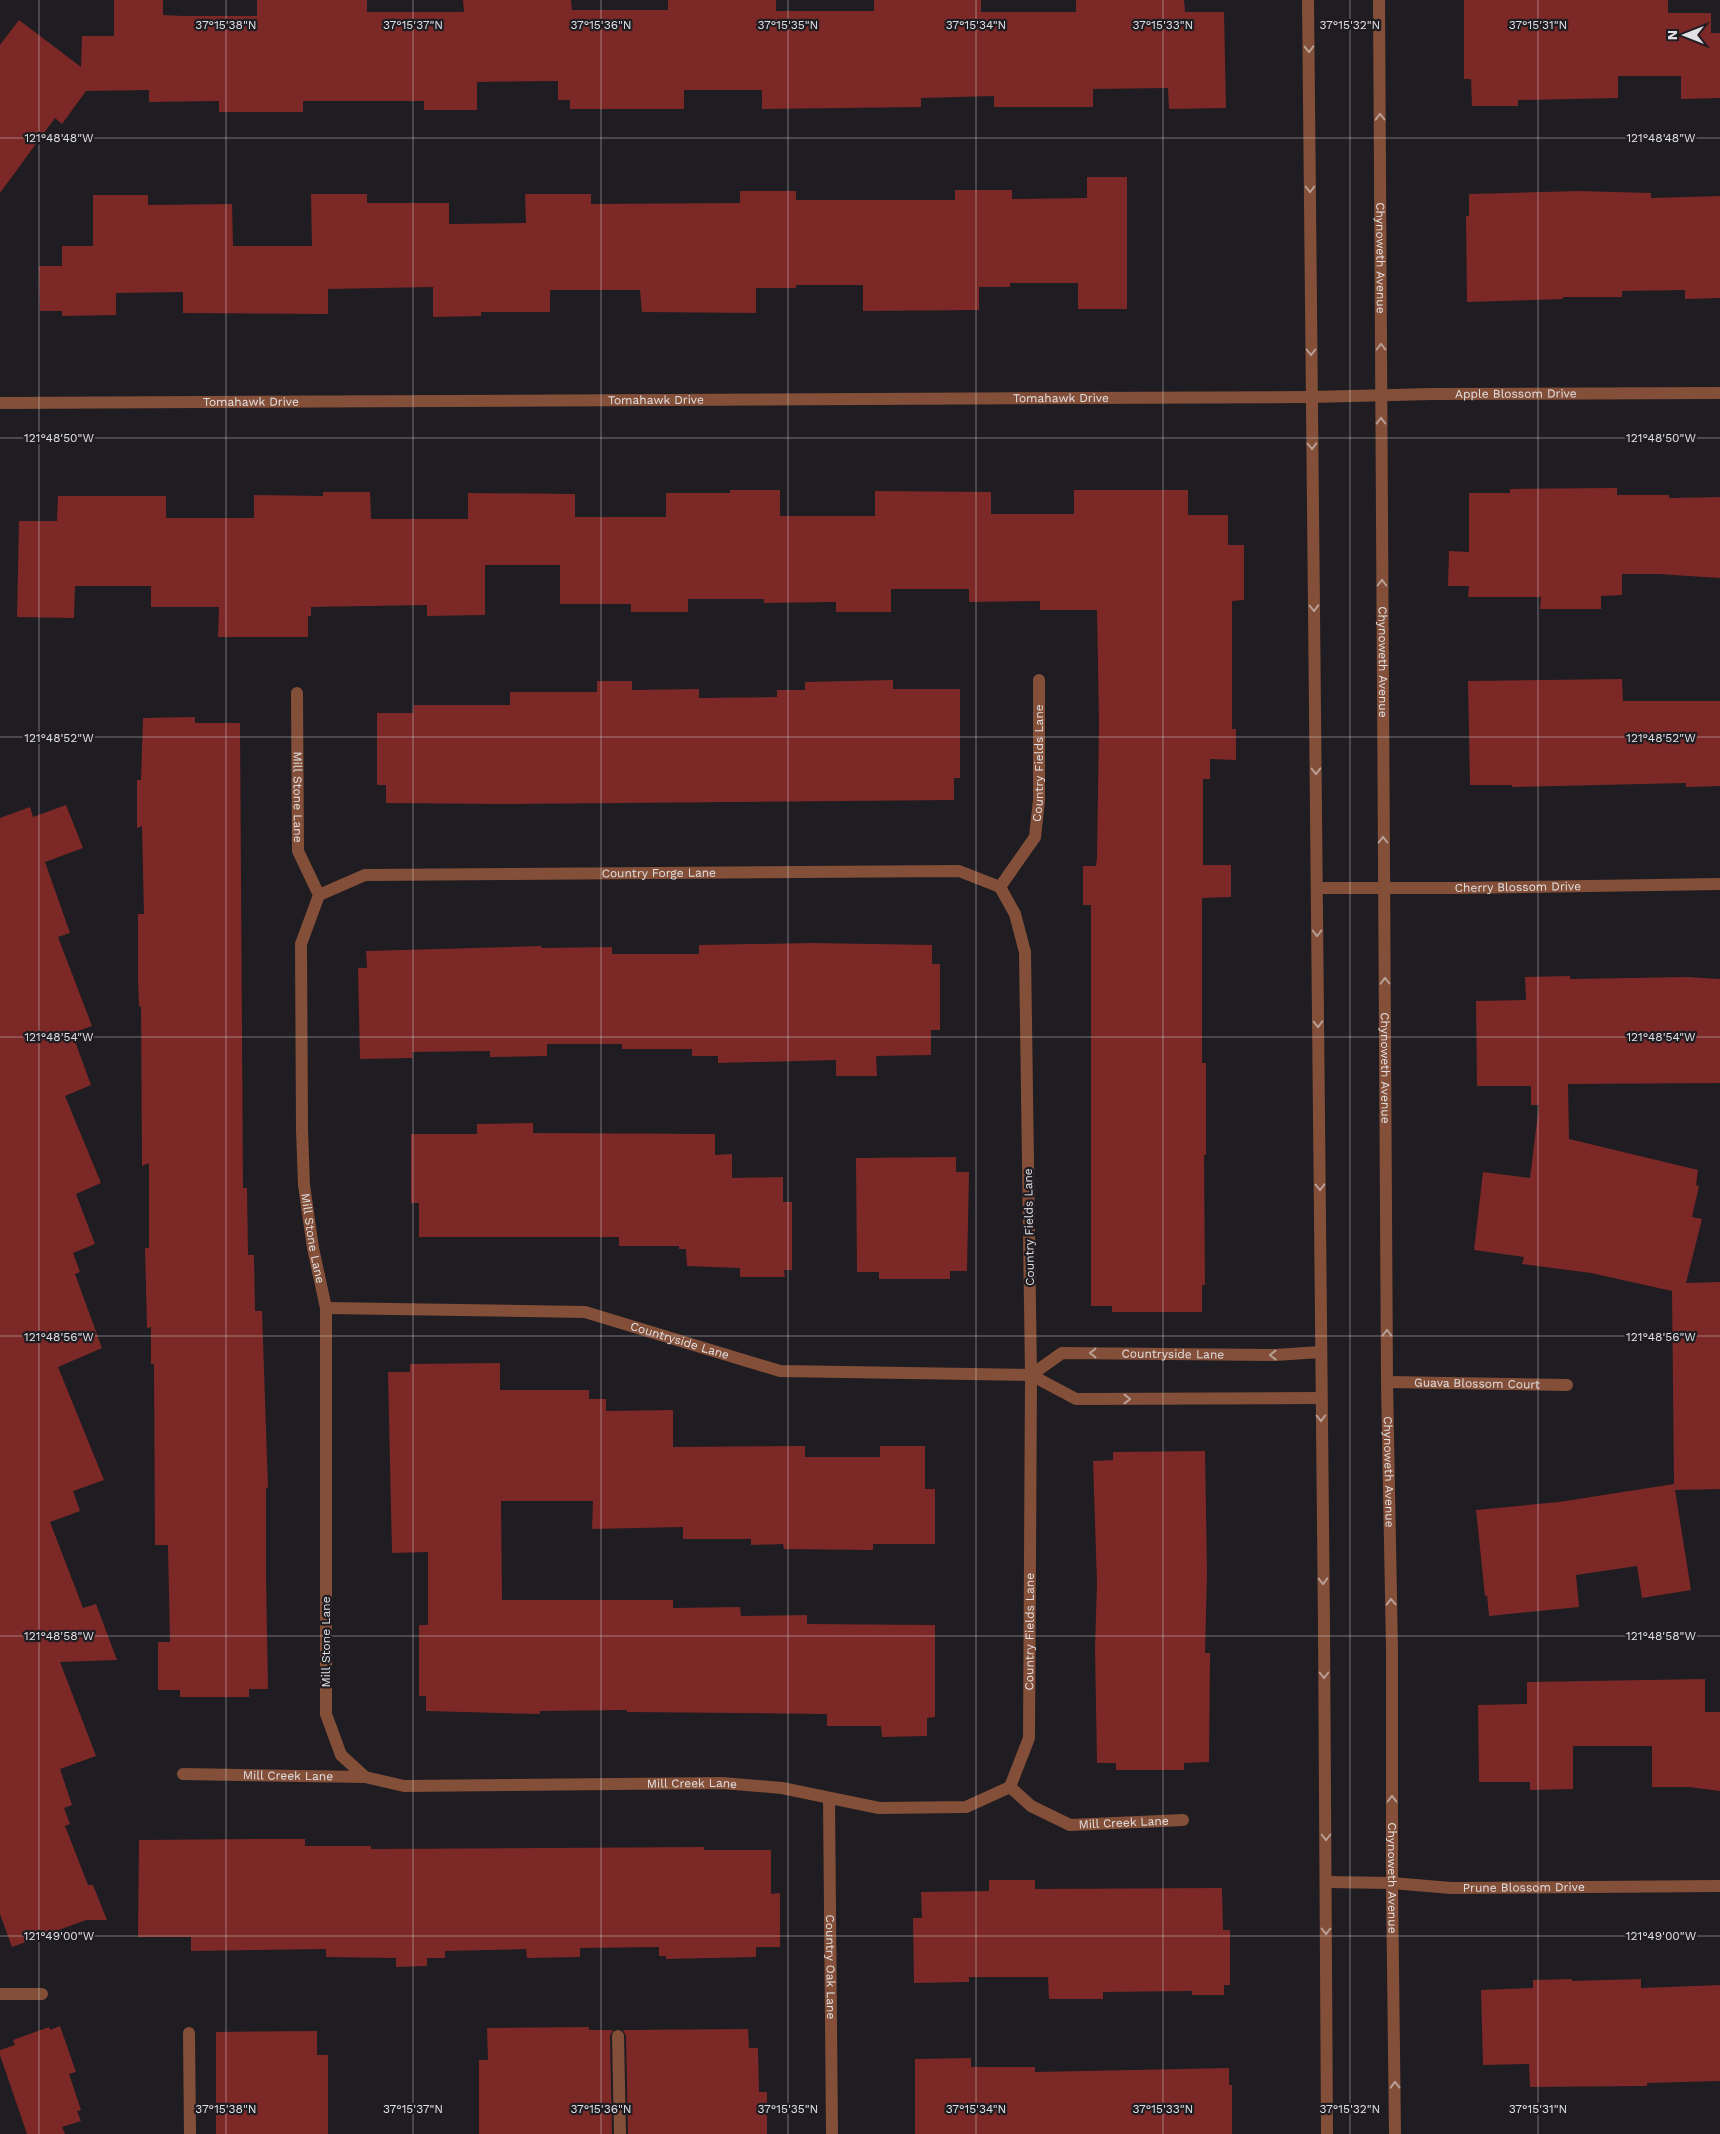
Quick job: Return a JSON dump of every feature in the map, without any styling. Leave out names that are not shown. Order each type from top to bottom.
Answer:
[{"type":"street","points":[[1308,0],[1327,2134]]},
{"type":"street","name":"Chynoweth Avenue","points":[[1379,0],[1387,1382],[1392,1650],[1395,2134]]},
{"type":"street","name":"Apple Blossom Drive","points":[[1311,397],[1720,393]]},
{"type":"street","name":"Tomahawk Drive","points":[[0,403],[1311,397]]},
{"type":"street","name":"Country Fields Lane","points":[[1010,1788],[1029,1738],[1031,1375],[1024,952],[1015,914],[1000,887],[1035,837],[1039,800],[1039,680]]},
{"type":"street","name":"Mill Stone Lane","points":[[296,693],[298,851],[319,896],[301,944],[302,1130],[304,1184],[313,1248],[326,1308],[326,1714],[341,1755],[365,1777]]},
{"type":"street","name":"Country Forge Lane","points":[[319,896],[365,875],[959,871],[1000,887]]},
{"type":"street","name":"Cherry Blossom Drive","points":[[1317,888],[1720,884]]},
{"type":"street","name":"Countryside Lane","points":[[326,1308],[585,1312],[780,1371],[1031,1375],[1076,1399],[1321,1398]]},
{"type":"street","name":"Countryside Lane","points":[[1031,1375],[1062,1353],[1275,1355],[1321,1352]]},
{"type":"street","name":"Guava Blossom Court","points":[[1387,1382],[1567,1385]]},
{"type":"street","name":"Mill Creek Lane","points":[[183,1774],[365,1777],[404,1786],[722,1783],[782,1788],[879,1808],[966,1807],[1010,1788],[1031,1806],[1070,1825],[1183,1820]]},
{"type":"street","name":"Country Oak Lane","points":[[829,1799],[832,2134]]},
{"type":"street","name":"Prune Blossom Drive","points":[[1326,1882],[1392,1883],[1451,1888],[1720,1886]]},
{"type":"street","points":[[0,1994],[42,1994]]},
{"type":"street","points":[[189,2033],[190,2134]]},
{"type":"street","points":[[618,2036],[620,2134]]},
{"type":"building","points":[[114,0],[163,0],[163,15],[257,16],[257,0],[367,0],[367,12],[464,12],[463,0],[571,0],[572,10],[668,10],[668,0],[776,0],[776,11],[874,11],[874,0],[981,0],[981,12],[1076,12],[1076,0],[1184,0],[1185,12],[1224,12],[1226,108],[1169,109],[1168,88],[1093,89],[1093,107],[994,107],[994,96],[921,98],[921,107],[762,109],[762,90],[684,90],[684,109],[570,109],[570,100],[558,100],[558,81],[477,82],[477,110],[424,110],[424,101],[303,101],[303,112],[219,112],[219,101],[149,102],[149,90],[86,91],[62,124],[55,118],[0,193],[0,45],[19,20],[81,67],[82,36],[114,36]]},
{"type":"building","points":[[1464,0],[1668,0],[1668,13],[1711,13],[1711,33],[1720,33],[1720,98],[1681,99],[1681,76],[1618,76],[1618,98],[1518,100],[1518,106],[1472,106],[1471,79],[1464,79]]},
{"type":"building","points":[[1087,177],[1127,177],[1127,309],[1078,309],[1078,283],[1010,283],[1010,287],[979,287],[979,310],[863,311],[863,285],[796,285],[796,288],[756,288],[756,313],[642,312],[640,290],[550,290],[550,312],[481,312],[481,316],[433,317],[433,287],[328,289],[328,314],[183,313],[183,292],[116,293],[116,315],[62,316],[62,311],[40,311],[39,266],[62,266],[62,246],[93,246],[93,195],[148,195],[148,205],[232,204],[233,246],[312,246],[311,194],[367,194],[367,203],[449,203],[449,224],[526,223],[525,194],[591,194],[591,204],[740,203],[740,191],[796,191],[796,200],[955,200],[955,190],[1012,190],[1012,199],[1087,198]]},
{"type":"building","points":[[1578,191],[1651,193],[1651,198],[1720,196],[1720,298],[1685,299],[1685,290],[1622,291],[1622,297],[1563,297],[1563,299],[1467,302],[1466,216],[1469,216],[1469,194]]},
{"type":"building","points":[[1617,488],[1617,495],[1669,495],[1669,498],[1720,497],[1720,578],[1622,574],[1622,595],[1601,596],[1601,609],[1540,609],[1541,597],[1468,597],[1469,586],[1448,586],[1449,551],[1469,552],[1469,493],[1510,493],[1510,489]]},
{"type":"building","points":[[730,490],[780,490],[780,516],[875,516],[875,491],[991,492],[991,514],[1074,514],[1074,490],[1188,490],[1188,515],[1228,515],[1228,545],[1244,545],[1244,600],[1232,601],[1232,729],[1236,729],[1236,760],[1210,759],[1210,779],[1203,779],[1203,865],[1231,865],[1231,897],[1202,898],[1202,1063],[1206,1063],[1206,1155],[1204,1155],[1205,1285],[1202,1285],[1202,1312],[1112,1312],[1112,1306],[1091,1306],[1091,905],[1083,905],[1083,866],[1096,866],[1097,857],[1099,724],[1097,610],[1040,610],[1040,601],[969,602],[969,589],[891,589],[891,612],[836,612],[836,602],[764,603],[764,599],[688,599],[688,612],[631,612],[631,604],[560,604],[560,565],[485,565],[485,615],[427,616],[427,605],[311,607],[311,616],[308,616],[308,637],[218,637],[219,607],[151,607],[151,586],[75,586],[74,618],[17,617],[19,521],[57,521],[58,496],[166,496],[166,518],[254,518],[254,495],[323,496],[323,492],[370,492],[371,519],[468,519],[468,493],[575,494],[575,517],[666,517],[666,493],[730,493]]},
{"type":"building","points":[[1622,679],[1623,701],[1720,701],[1720,786],[1686,787],[1686,783],[1512,787],[1512,785],[1470,785],[1468,681]]},
{"type":"building","points":[[893,680],[893,689],[960,689],[960,778],[954,778],[954,800],[499,804],[386,803],[386,785],[377,785],[377,713],[413,713],[414,705],[510,705],[510,692],[597,692],[597,681],[632,681],[632,690],[699,689],[699,698],[777,697],[777,690],[805,690],[805,682]]},
{"type":"building","points":[[195,717],[195,723],[240,723],[243,1188],[247,1188],[248,1255],[254,1255],[255,1311],[262,1311],[268,1488],[266,1488],[266,1576],[268,1689],[249,1689],[249,1697],[180,1697],[180,1690],[158,1690],[158,1642],[170,1642],[168,1545],[155,1545],[154,1364],[151,1364],[151,1327],[147,1328],[145,1248],[149,1248],[149,1163],[142,1166],[141,1006],[139,1007],[138,914],[144,914],[142,826],[137,828],[137,780],[141,780],[143,718]]},
{"type":"building","points":[[66,805],[83,848],[45,862],[70,933],[58,937],[92,1026],[72,1033],[91,1085],[65,1096],[101,1183],[76,1194],[95,1244],[73,1253],[80,1272],[75,1274],[102,1348],[58,1367],[104,1480],[73,1491],[80,1511],[50,1522],[83,1608],[96,1604],[117,1660],[60,1662],[96,1756],[60,1769],[72,1805],[64,1808],[70,1824],[65,1826],[88,1885],[93,1885],[107,1920],[86,1920],[12,1947],[0,1914],[0,818],[30,807],[33,817]]},
{"type":"building","points":[[812,943],[932,945],[932,964],[940,964],[940,1030],[931,1030],[931,1055],[876,1056],[877,1076],[836,1076],[836,1060],[718,1063],[718,1056],[692,1056],[692,1049],[622,1049],[622,1044],[547,1044],[547,1056],[490,1057],[490,1051],[412,1052],[413,1058],[360,1059],[358,968],[367,968],[366,951],[541,946],[542,948],[612,947],[612,954],[699,954],[699,945]]},
{"type":"building","points":[[1570,976],[1570,979],[1688,977],[1720,979],[1720,1083],[1568,1084],[1569,1139],[1698,1170],[1696,1185],[1699,1186],[1692,1217],[1702,1219],[1686,1283],[1720,1282],[1720,1489],[1675,1490],[1691,1590],[1642,1598],[1637,1566],[1576,1575],[1579,1607],[1489,1616],[1487,1595],[1485,1596],[1476,1510],[1559,1502],[1674,1484],[1672,1291],[1591,1273],[1522,1264],[1524,1257],[1474,1250],[1483,1172],[1530,1178],[1539,1105],[1531,1105],[1531,1086],[1477,1086],[1476,1001],[1526,1000],[1525,977]]},
{"type":"building","points":[[533,1123],[533,1133],[715,1134],[715,1155],[732,1154],[732,1178],[783,1177],[783,1202],[792,1202],[792,1270],[784,1270],[785,1277],[740,1277],[740,1268],[687,1266],[686,1249],[679,1249],[679,1246],[619,1246],[619,1237],[419,1237],[419,1203],[411,1203],[411,1134],[477,1134],[477,1124]]},
{"type":"building","points":[[956,1157],[956,1172],[969,1172],[967,1271],[950,1271],[950,1279],[879,1279],[879,1272],[857,1272],[856,1158]]},
{"type":"building","points":[[500,1363],[500,1390],[589,1390],[589,1399],[606,1399],[606,1411],[673,1410],[673,1447],[805,1446],[805,1457],[880,1457],[880,1446],[925,1446],[925,1489],[935,1489],[935,1544],[873,1544],[873,1550],[784,1549],[783,1544],[751,1545],[751,1539],[683,1539],[683,1527],[592,1529],[593,1501],[501,1501],[502,1600],[673,1600],[673,1608],[740,1607],[741,1616],[807,1615],[807,1624],[935,1625],[935,1717],[927,1718],[927,1736],[882,1737],[881,1726],[827,1726],[827,1714],[627,1712],[627,1710],[540,1711],[540,1714],[426,1711],[426,1696],[419,1696],[419,1625],[428,1625],[428,1552],[392,1553],[388,1372],[410,1372],[410,1364]]},
{"type":"building","points":[[1205,1451],[1207,1573],[1205,1653],[1210,1653],[1209,1762],[1184,1763],[1184,1770],[1116,1770],[1116,1763],[1097,1763],[1095,1648],[1097,1583],[1093,1461],[1113,1460],[1113,1452]]},
{"type":"building","points":[[1705,1679],[1705,1712],[1720,1712],[1720,1791],[1689,1787],[1652,1787],[1652,1746],[1573,1746],[1573,1789],[1530,1790],[1530,1782],[1479,1782],[1478,1705],[1527,1704],[1527,1682]]},
{"type":"building","points":[[305,1839],[305,1846],[371,1846],[371,1849],[704,1847],[704,1850],[771,1850],[771,1894],[780,1893],[780,1947],[756,1947],[756,1957],[666,1959],[666,1956],[659,1956],[659,1947],[580,1948],[580,1957],[527,1958],[526,1949],[445,1951],[445,1958],[427,1958],[427,1966],[396,1967],[396,1958],[326,1957],[326,1949],[191,1951],[191,1937],[138,1937],[139,1840]]},
{"type":"building","points":[[989,1880],[1035,1880],[1035,1889],[1222,1888],[1223,1930],[1230,1930],[1230,1985],[1224,1985],[1224,1995],[1192,1995],[1192,1991],[1103,1992],[1103,1999],[1049,1999],[1048,1977],[969,1977],[969,1982],[914,1983],[913,1918],[922,1918],[921,1892],[989,1891]]},
{"type":"building","points":[[1572,1979],[1572,1981],[1641,1979],[1641,1988],[1720,1985],[1720,2081],[1647,2083],[1647,2086],[1530,2087],[1529,2064],[1483,2065],[1481,1990],[1533,1988],[1533,1980]]},
{"type":"building","points":[[60,2026],[76,2072],[69,2074],[81,2110],[77,2111],[81,2121],[62,2127],[65,2134],[27,2134],[0,2055],[0,2050],[15,2045],[13,2040],[49,2027],[50,2030]]},
{"type":"building","points":[[589,2027],[589,2030],[613,2030],[610,2036],[612,2134],[479,2134],[479,2060],[488,2060],[487,2028]]},
{"type":"building","points":[[748,2029],[749,2048],[758,2048],[759,2092],[767,2092],[767,2134],[628,2134],[626,2036],[623,2030]]},
{"type":"building","points":[[317,2031],[317,2055],[328,2055],[328,2134],[216,2134],[216,2032]]},
{"type":"building","points":[[971,2058],[971,2067],[1035,2067],[1035,2072],[1229,2068],[1229,2085],[1232,2085],[1232,2134],[915,2134],[915,2059]]}]
